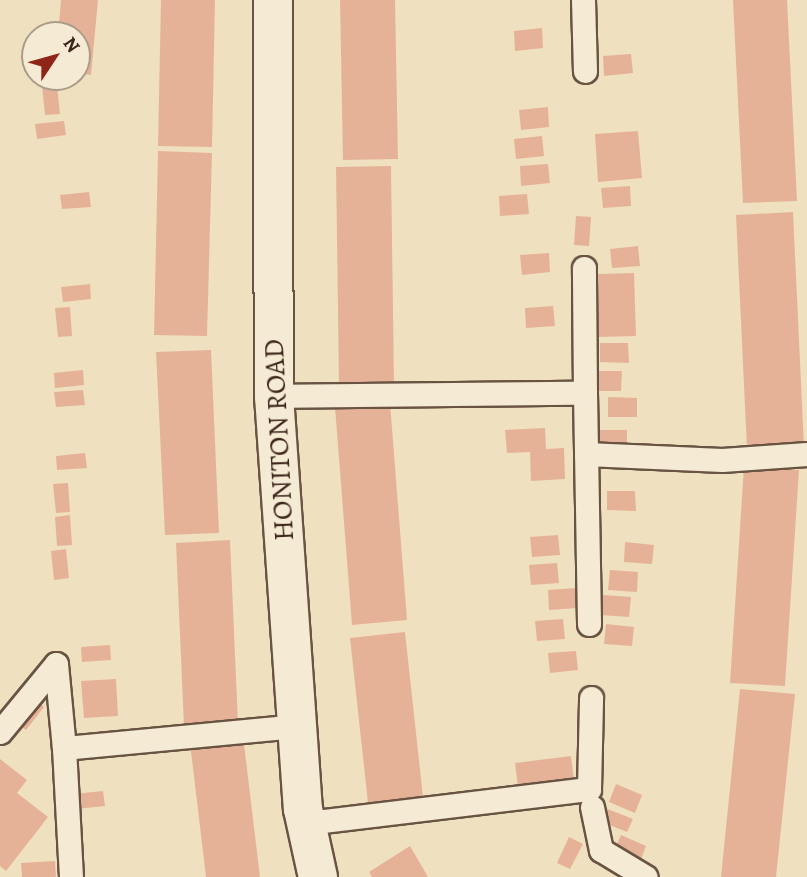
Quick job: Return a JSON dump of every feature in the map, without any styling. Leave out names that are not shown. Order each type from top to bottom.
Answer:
[{"type":"street","name":"HONITON ROAD","points":[[273,0],[274,396],[297,726],[307,823],[318,877]]},
{"type":"lane","points":[[583,0],[585,71]]},
{"type":"lane","points":[[584,268],[589,624]]},
{"type":"lane","points":[[274,396],[585,393]]},
{"type":"lane","points":[[586,454],[722,460],[807,454]]},
{"type":"lane","points":[[0,732],[56,664],[71,877]]},
{"type":"lane","points":[[307,823],[589,789],[592,698]]},
{"type":"lane","points":[[64,748],[297,726]]},
{"type":"lane","points":[[592,807],[601,850],[646,877]]},
{"type":"building","points":[[61,0],[98,0],[91,75],[91,21],[59,21]]},
{"type":"building","points":[[161,0],[215,0],[212,147],[158,146]]},
{"type":"building","points":[[340,0],[395,0],[398,159],[343,160]]},
{"type":"building","points":[[733,0],[787,0],[797,201],[743,203]]},
{"type":"building","points":[[542,28],[543,48],[515,51],[514,31]]},
{"type":"building","points":[[631,54],[633,73],[604,76],[603,56]]},
{"type":"building","points":[[43,91],[58,91],[60,114],[45,115]]},
{"type":"building","points":[[548,107],[549,127],[521,130],[519,110]]},
{"type":"building","points":[[64,121],[66,135],[37,139],[35,124]]},
{"type":"building","points":[[638,131],[642,178],[598,182],[595,134]]},
{"type":"building","points":[[542,136],[544,156],[516,159],[514,139]]},
{"type":"building","points":[[158,151],[212,153],[207,336],[154,335]]},
{"type":"building","points":[[548,164],[550,183],[521,186],[520,166]]},
{"type":"building","points":[[391,166],[394,385],[339,385],[336,167]]},
{"type":"building","points":[[630,186],[631,206],[603,208],[601,188]]},
{"type":"building","points":[[89,192],[91,207],[62,209],[60,195]]},
{"type":"building","points":[[527,194],[529,214],[500,216],[499,196]]},
{"type":"building","points":[[793,212],[804,447],[747,449],[736,215]]},
{"type":"building","points":[[576,216],[591,217],[589,246],[574,245]]},
{"type":"building","points":[[638,246],[640,266],[612,268],[610,249]]},
{"type":"building","points":[[549,253],[550,272],[522,275],[520,255]]},
{"type":"building","points":[[634,273],[636,336],[598,337],[596,274]]},
{"type":"building","points":[[90,284],[91,299],[63,302],[61,287]]},
{"type":"building","points":[[553,306],[555,326],[526,328],[525,308]]},
{"type":"building","points":[[70,307],[72,336],[58,337],[55,308]]},
{"type":"building","points":[[600,343],[628,343],[629,363],[600,362]]},
{"type":"building","points":[[211,350],[219,533],[165,535],[156,352]]},
{"type":"building","points":[[83,370],[84,385],[55,388],[54,373]]},
{"type":"building","points":[[593,371],[622,371],[621,391],[593,391]]},
{"type":"building","points":[[83,390],[85,405],[56,407],[54,392]]},
{"type":"building","points":[[608,397],[637,398],[637,417],[608,417]]},
{"type":"building","points":[[390,403],[407,620],[352,625],[335,407]]},
{"type":"building","points":[[545,428],[546,449],[564,448],[565,479],[531,481],[530,452],[507,453],[505,430]]},
{"type":"building","points":[[598,430],[627,430],[627,450],[598,449]]},
{"type":"building","points":[[85,453],[87,468],[57,470],[56,456]]},
{"type":"building","points":[[744,466],[799,470],[785,686],[730,683]]},
{"type":"building","points":[[68,483],[70,512],[56,513],[53,484]]},
{"type":"building","points":[[607,491],[635,491],[636,511],[607,510]]},
{"type":"building","points":[[70,515],[72,545],[57,546],[55,517]]},
{"type":"building","points":[[558,535],[560,555],[532,557],[530,537]]},
{"type":"building","points":[[230,540],[238,724],[184,726],[176,543]]},
{"type":"building","points":[[625,542],[654,545],[652,564],[624,562]]},
{"type":"building","points":[[66,549],[69,578],[54,580],[51,551]]},
{"type":"building","points":[[557,563],[559,583],[531,585],[529,565]]},
{"type":"building","points":[[610,570],[638,572],[637,592],[608,590]]},
{"type":"building","points":[[576,588],[577,608],[549,610],[548,590]]},
{"type":"building","points":[[603,595],[631,597],[629,617],[601,615]]},
{"type":"building","points":[[563,619],[565,639],[537,641],[535,621]]},
{"type":"building","points":[[606,624],[634,627],[632,646],[604,644]]},
{"type":"building","points":[[405,632],[423,797],[368,803],[350,638]]},
{"type":"building","points":[[110,645],[111,660],[82,662],[81,647]]},
{"type":"building","points":[[576,651],[578,670],[550,673],[548,653]]},
{"type":"building","points":[[116,679],[118,716],[84,718],[81,681]]},
{"type":"building","points":[[740,689],[795,694],[776,877],[721,877]]},
{"type":"building","points":[[33,698],[44,707],[26,730],[14,720]]},
{"type":"building","points":[[243,736],[260,877],[206,877],[190,743]]},
{"type":"building","points":[[571,756],[574,781],[518,788],[515,763]]},
{"type":"building","points":[[0,759],[27,780],[17,793],[48,817],[6,871],[0,866]]},
{"type":"building","points":[[616,784],[642,795],[635,813],[609,802]]},
{"type":"building","points":[[103,791],[105,806],[76,809],[74,794]]},
{"type":"building","points":[[605,808],[633,819],[627,832],[600,821]]},
{"type":"building","points":[[621,835],[646,846],[639,864],[613,853]]},
{"type":"building","points":[[569,837],[583,844],[570,869],[557,863]]},
{"type":"building","points":[[410,846],[428,877],[372,877],[369,872]]},
{"type":"building","points":[[55,861],[56,877],[22,877],[21,863]]}]
